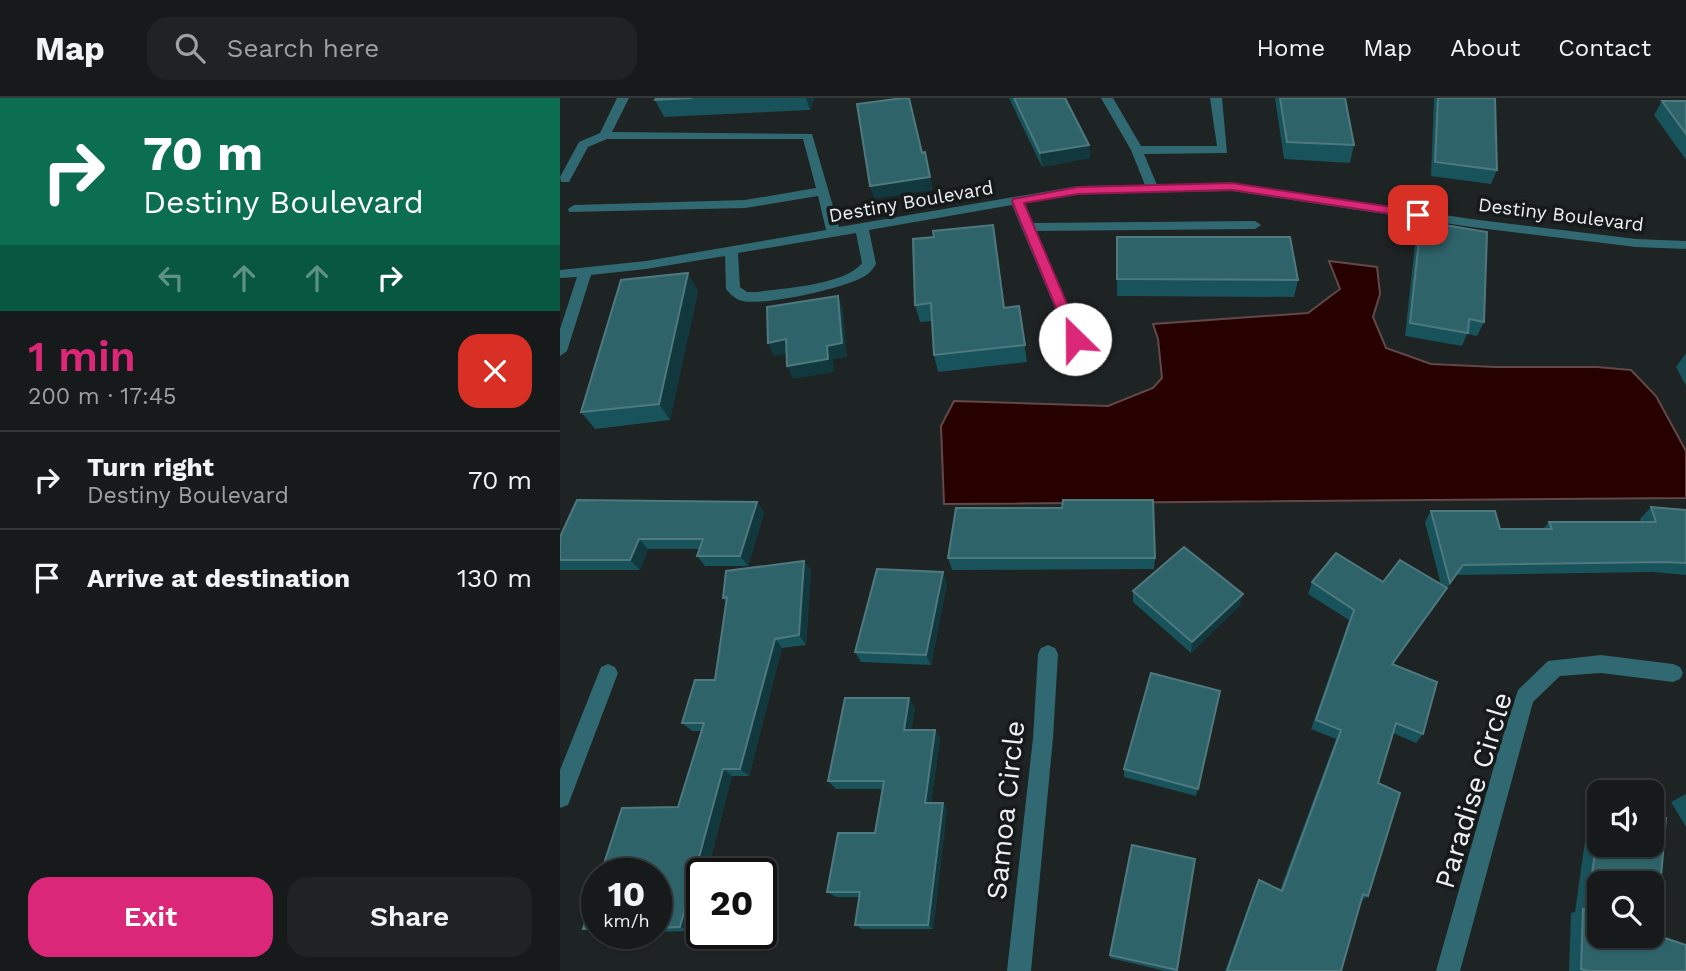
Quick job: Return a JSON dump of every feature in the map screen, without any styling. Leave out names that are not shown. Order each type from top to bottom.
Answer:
[{"type":"street","points":[[605,135],[623,98]]},
{"type":"street","points":[[1108,98],[1137,150],[1153,189]]},
{"type":"street","points":[[1137,150],[1223,150],[1216,98]]},
{"type":"street","points":[[565,179],[583,145],[605,135],[808,136],[834,234]]},
{"type":"street","name":"Destiny Boulevard","points":[[560,274],[585,274],[731,251],[1078,190],[1232,187],[1471,223],[1636,243],[1686,245]]},
{"type":"street","points":[[574,209],[746,204],[823,191]]},
{"type":"street","points":[[1017,201],[1075,339]]},
{"type":"street","points":[[1028,227],[1255,225]]},
{"type":"street","points":[[731,251],[733,289],[744,297],[757,297],[862,274],[869,264],[862,229]]},
{"type":"street","points":[[560,351],[566,316],[585,274]]},
{"type":"street","name":"Samoa Circle","points":[[1019,971],[1043,738],[1048,654]]},
{"type":"street","name":"Paradise Circle","points":[[1448,971],[1525,697],[1555,667],[1601,664],[1673,673]]},
{"type":"street","points":[[560,797],[608,673]]},
{"type":"shaded area","points":[[1329,261],[1377,267],[1380,294],[1373,317],[1386,348],[1431,364],[1631,370],[1656,396],[1686,451],[1686,498],[944,504],[941,426],[954,401],[1108,406],[1153,388],[1162,378],[1158,339],[1153,324],[1308,313],[1340,289]]},
{"type":"building","points":[[656,98],[692,98],[655,100]]},
{"type":"building","points":[[909,98],[930,177],[870,186],[857,104]]},
{"type":"building","points":[[1014,98],[1065,98],[1089,145],[1040,153]]},
{"type":"building","points":[[1280,98],[1345,98],[1354,145],[1287,142]]},
{"type":"building","points":[[1438,98],[1495,98],[1497,170],[1435,162]]},
{"type":"building","points":[[1662,101],[1686,101],[1686,134]]},
{"type":"building","points":[[1421,221],[1487,232],[1484,322],[1469,319],[1468,333],[1410,323]]},
{"type":"building","points":[[993,225],[1004,308],[1019,306],[1025,345],[934,355],[931,303],[915,305],[913,239],[934,237],[933,231]]},
{"type":"building","points":[[1117,237],[1290,237],[1298,280],[1117,279]]},
{"type":"building","points":[[688,273],[659,404],[581,412],[621,280]]},
{"type":"building","points":[[838,296],[842,343],[827,346],[828,359],[787,366],[786,339],[768,343],[767,307]]},
{"type":"building","points":[[577,500],[757,502],[740,556],[697,556],[703,539],[639,539],[630,560],[560,560],[560,537]]},
{"type":"building","points":[[1063,500],[1153,500],[1155,558],[948,558],[956,508],[1062,508]]},
{"type":"building","points":[[1651,507],[1686,510],[1686,563],[1463,565],[1450,583],[1431,511],[1495,511],[1500,529],[1552,529],[1549,522],[1656,522]]},
{"type":"building","points":[[1184,547],[1243,594],[1192,642],[1133,591]]},
{"type":"building","points":[[1336,553],[1383,582],[1400,560],[1447,588],[1392,664],[1437,682],[1423,734],[1396,723],[1378,783],[1400,793],[1368,896],[1363,894],[1341,971],[1227,971],[1259,880],[1282,891],[1341,730],[1316,720],[1354,610],[1312,582]]},
{"type":"building","points":[[804,561],[799,635],[775,639],[740,769],[723,769],[699,858],[686,858],[686,905],[680,927],[672,927],[672,858],[606,858],[622,808],[678,807],[704,723],[682,723],[695,680],[715,680],[727,597],[723,598],[726,571]]},
{"type":"building","points":[[877,569],[943,572],[926,655],[855,652]]},
{"type":"building","points":[[1151,673],[1220,691],[1198,789],[1124,769]]},
{"type":"building","points":[[845,698],[909,698],[904,730],[935,730],[925,803],[943,803],[928,925],[855,925],[860,892],[827,892],[838,833],[875,833],[884,781],[828,781]]},
{"type":"building","points":[[1132,845],[1195,859],[1177,970],[1110,955]]},
{"type":"building","points":[[1594,857],[1663,857],[1661,871],[1592,871]]},
{"type":"building","points":[[1583,909],[1587,911],[1587,948],[1664,948],[1664,938],[1686,945],[1686,971],[1581,969]]},
{"type":"route","points":[[1075,339],[1017,201],[1078,190],[1232,187],[1418,215]]}]
